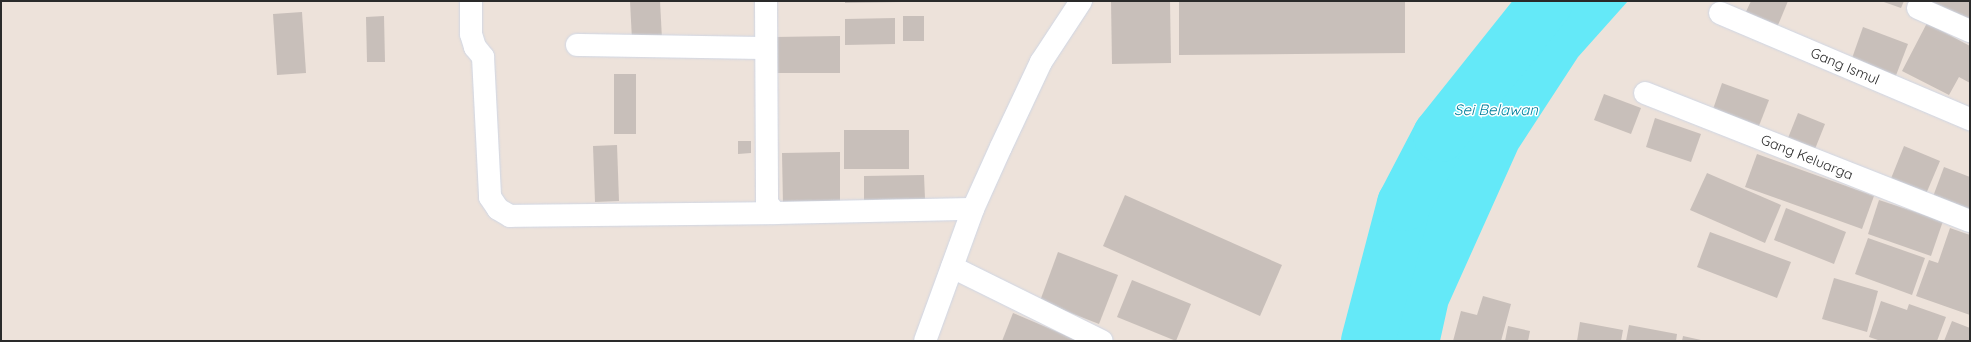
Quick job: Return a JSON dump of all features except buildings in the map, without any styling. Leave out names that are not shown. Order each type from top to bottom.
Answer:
[{"type":"street","points":[[471,1],[471,34],[476,47],[483,57],[490,197],[498,209],[510,216],[974,209]]},
{"type":"street","points":[[766,1],[767,203],[775,213]]},
{"type":"street","points":[[925,341],[974,209],[1041,62],[1081,1]]},
{"type":"street","points":[[1918,8],[1970,31]]},
{"type":"street","name":"Gang Ismul","points":[[1720,13],[1970,119]]},
{"type":"street","points":[[577,44],[766,48]]},
{"type":"street","name":"Gang Keluarga","points":[[1645,93],[1970,221]]},
{"type":"street","points":[[952,266],[1102,341]]},
{"type":"water","name":"Sei Belawan","points":[[1531,1],[1628,1],[1578,57],[1518,149],[1448,305],[1440,341],[1370,341],[1426,164],[1461,91]]},
{"type":"waterway","name":"Sei Belawan","points":[[1368,341],[1404,204],[1440,135],[1547,1]]}]
